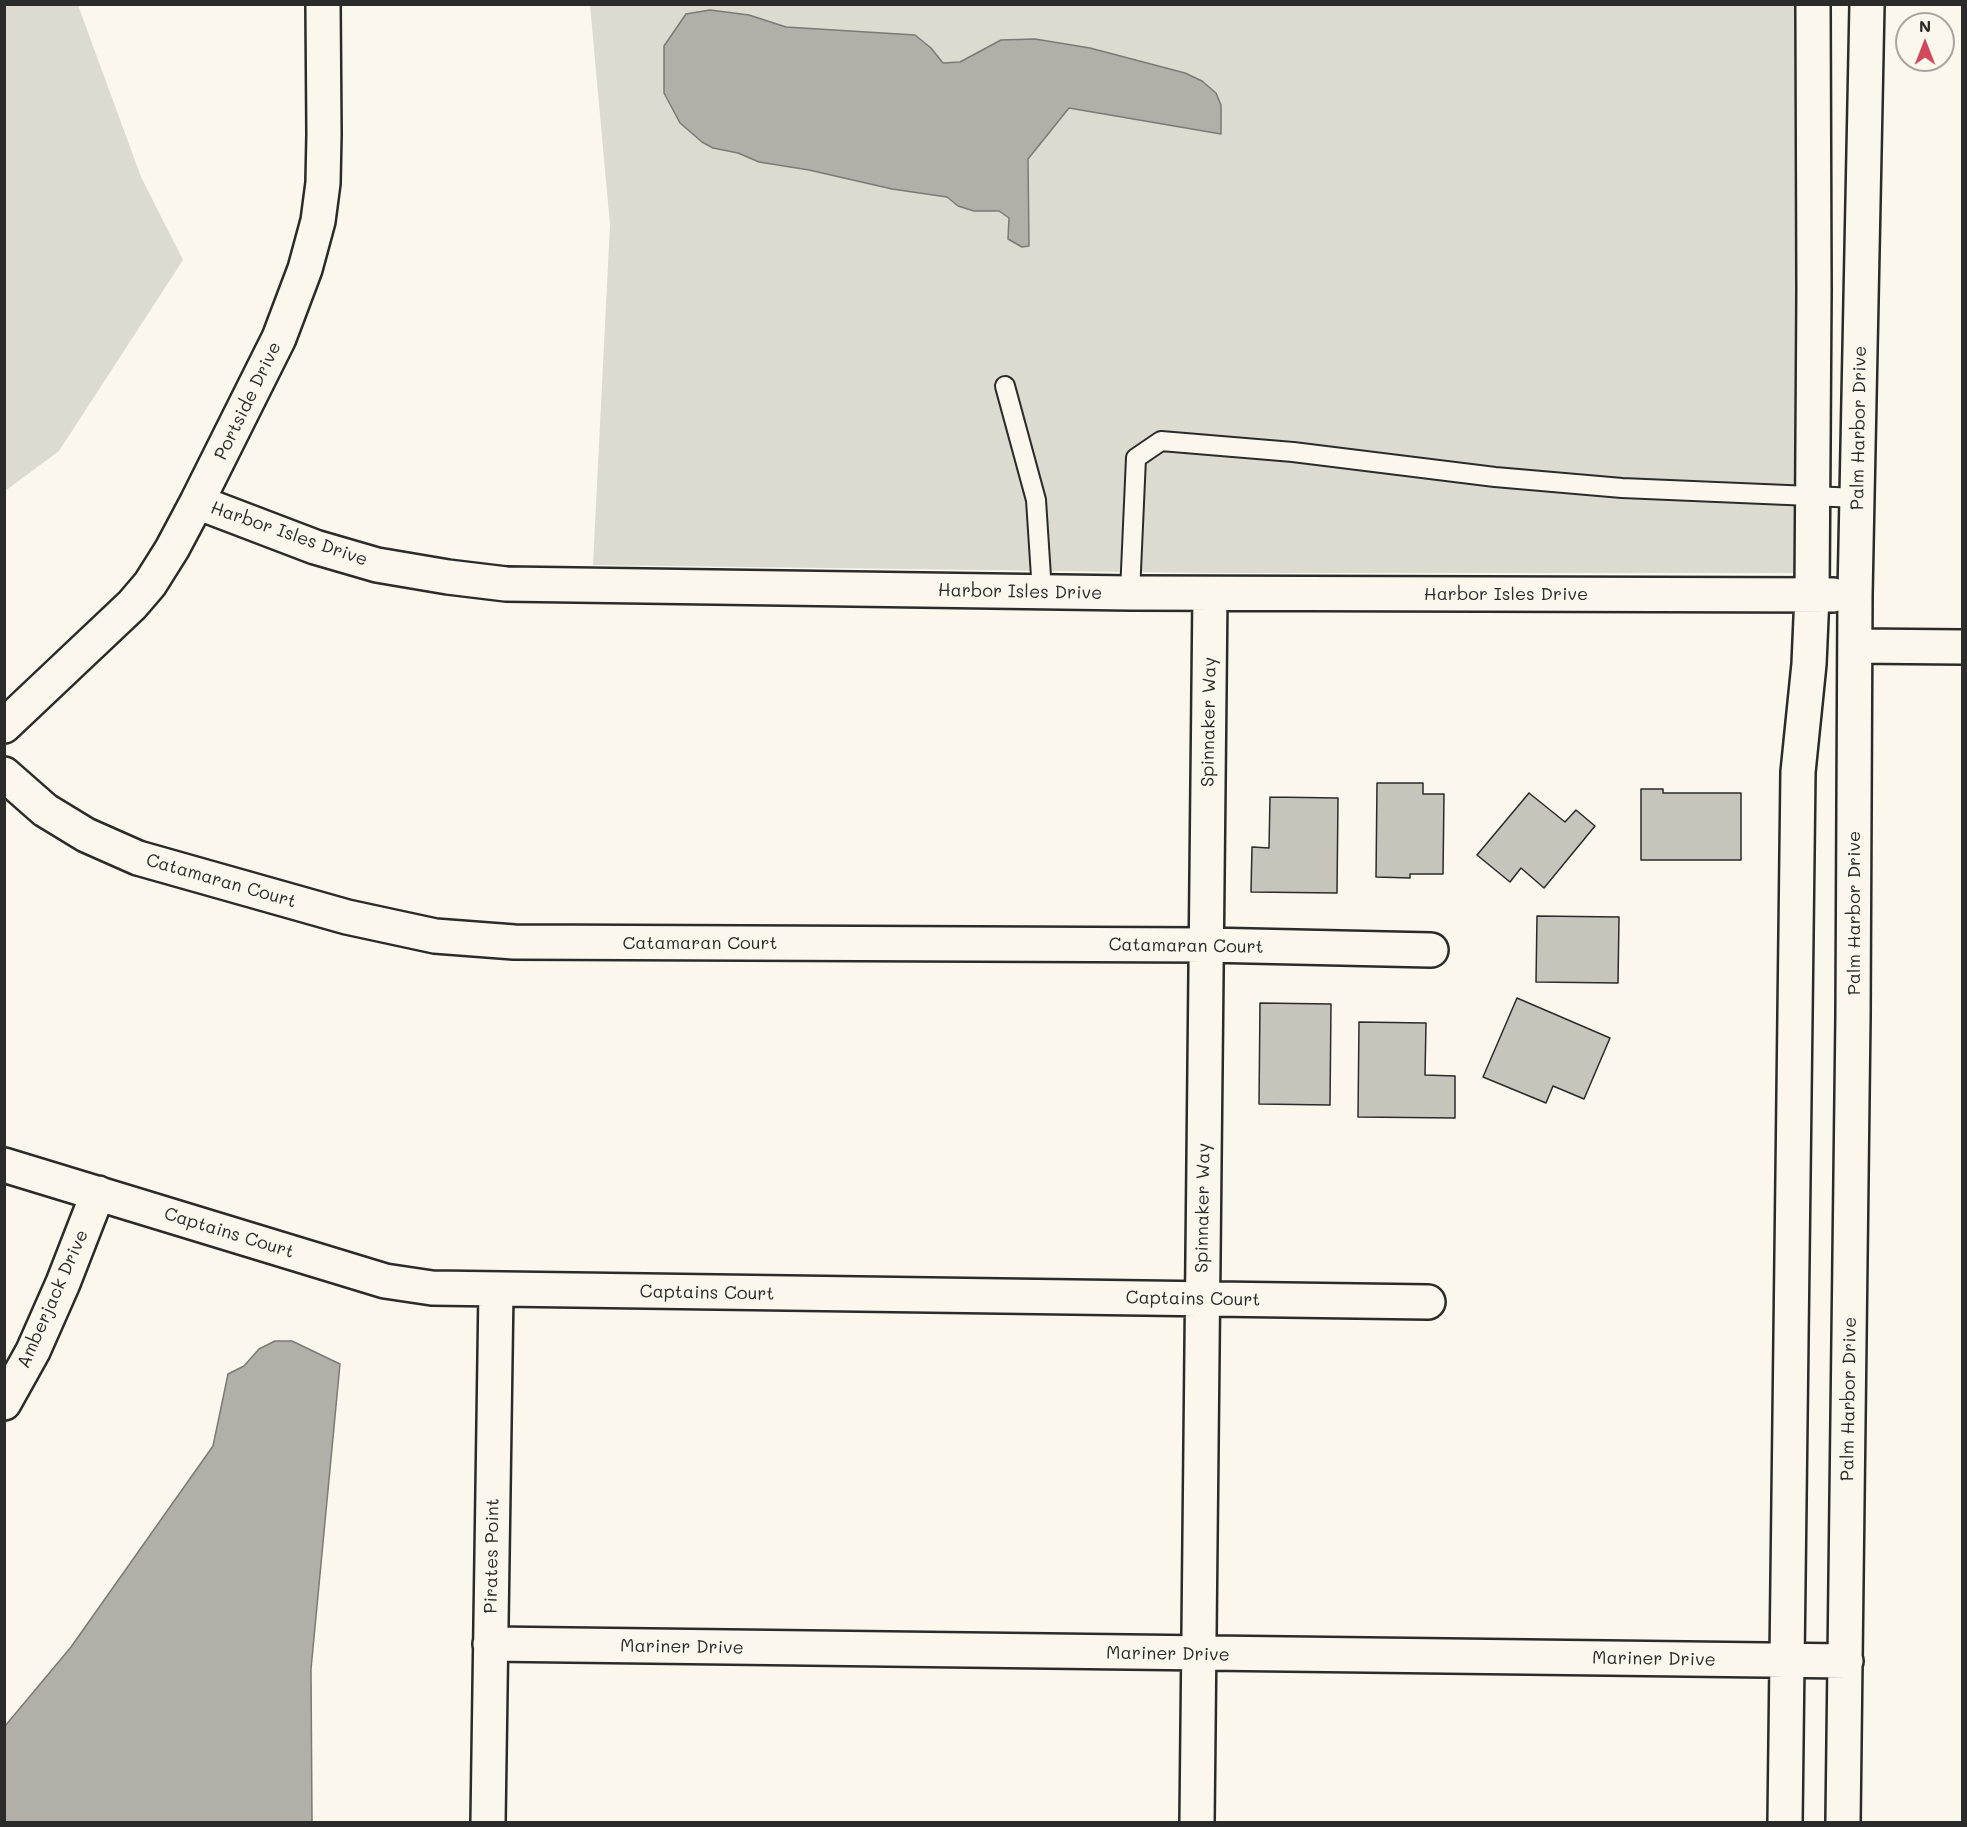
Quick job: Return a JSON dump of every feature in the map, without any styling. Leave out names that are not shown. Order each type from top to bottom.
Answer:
[{"type":"street","name":"Portside Drive","points":[[4,726],[132,605],[150,584],[198,502],[279,339],[305,269],[318,220],[323,183],[323,4]]},
{"type":"street","points":[[1785,1822],[1798,772],[1809,664],[1812,594],[1813,4]]},
{"type":"street","name":"Palm Harbor Drive","points":[[1843,1822],[1855,594],[1867,4]]},
{"type":"street","name":"Harbor Isles Drive","points":[[198,502],[315,547],[377,565],[506,584],[1210,594],[1855,594]]},
{"type":"street","name":"Spinnaker Way","points":[[1197,1822],[1210,594]]},
{"type":"street","points":[[1856,646],[1962,648]]},
{"type":"street","name":"Catamaran Court","points":[[4,774],[45,810],[86,835],[138,858],[347,916],[435,936],[514,942],[1206,945],[1431,950]]},
{"type":"street","name":"Captains Court","points":[[4,1165],[385,1281],[432,1288],[1428,1302]]},
{"type":"street","name":"Amberjack Drive","points":[[4,1402],[33,1351],[63,1283],[98,1193]]},
{"type":"street","name":"Pirates Point","points":[[488,1822],[496,1290]]},
{"type":"street","name":"Mariner Drive","points":[[490,1644],[1846,1661]]},
{"type":"lane","points":[[1005,386],[1036,500],[1042,592]]},
{"type":"lane","points":[[1130,593],[1136,458],[1161,441],[1293,452],[1507,478],[1622,488],[1858,498]]},
{"type":"shaded area","points":[[5,4],[78,5],[141,177],[183,260],[59,451],[5,491]]},
{"type":"shaded area","points":[[590,5],[1794,5],[1793,573],[1210,573],[593,565],[610,225]],"holes":[[[749,15],[786,27],[915,35],[931,48],[943,63],[960,62],[1001,40],[1220,134],[1069,107],[1028,159],[1029,246],[1009,218],[999,211],[974,211],[958,206],[947,197],[892,189],[809,170],[759,162],[738,153],[713,148]]]},
{"type":"shaded area","points":[[710,10],[749,15],[786,27],[915,35],[931,48],[943,63],[960,62],[1001,40],[1035,39],[1090,48],[1185,73],[1202,81],[1216,93],[1221,105],[1221,134],[1069,108],[1028,159],[1029,246],[1022,247],[1008,239],[1009,218],[999,211],[974,211],[958,206],[947,197],[892,189],[809,170],[759,162],[738,153],[713,148],[702,142],[680,123],[664,93],[664,46],[686,14]]},
{"type":"shaded area","points":[[275,1341],[292,1341],[340,1364],[311,1669],[312,1822],[5,1822],[5,1726],[71,1647],[213,1446],[228,1374],[244,1366],[259,1349]]},
{"type":"building","points":[[1377,783],[1423,783],[1423,794],[1444,794],[1443,874],[1410,874],[1410,878],[1376,877]]},
{"type":"building","points":[[1641,789],[1663,789],[1663,793],[1741,793],[1741,860],[1641,860]]},
{"type":"building","points":[[1529,793],[1565,822],[1576,810],[1595,826],[1544,888],[1521,868],[1510,882],[1477,855]]},
{"type":"building","points":[[1270,797],[1338,798],[1337,893],[1251,892],[1252,847],[1269,848]]},
{"type":"building","points":[[1537,916],[1619,917],[1618,983],[1536,982]]},
{"type":"building","points":[[1517,998],[1610,1038],[1584,1099],[1553,1086],[1546,1103],[1483,1077]]},
{"type":"building","points":[[1260,1003],[1331,1004],[1330,1105],[1259,1104]]},
{"type":"building","points":[[1359,1022],[1426,1023],[1425,1075],[1455,1076],[1455,1118],[1358,1117]]}]
